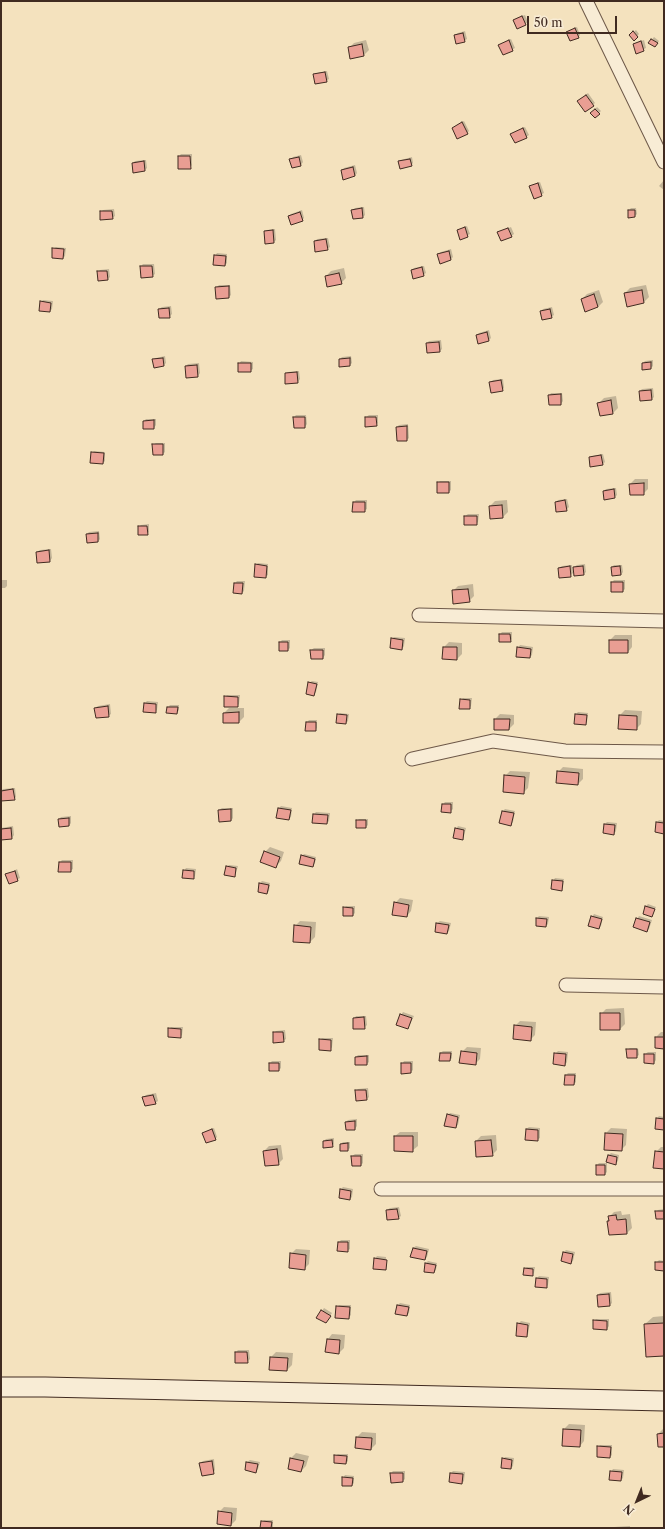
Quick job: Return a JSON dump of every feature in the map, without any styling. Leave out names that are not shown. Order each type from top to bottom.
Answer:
[{"type":"main road","points":[[1,1387],[664,1401]]},
{"type":"street","points":[[586,1],[664,162]]},
{"type":"street","points":[[419,614],[664,621]]},
{"type":"street","points":[[412,759],[493,741],[565,751],[664,752]]},
{"type":"street","points":[[566,985],[664,987]]},
{"type":"street","points":[[381,1189],[664,1189]]},
{"type":"building","points":[[522,16],[526,25],[517,29],[513,20]]},
{"type":"building","points":[[575,28],[579,38],[570,41],[566,32]]},
{"type":"building","points":[[633,31],[638,37],[634,41],[629,35]]},
{"type":"building","points":[[463,33],[465,42],[456,44],[454,35]]},
{"type":"building","points":[[651,39],[658,43],[655,47],[648,43]]},
{"type":"building","points":[[509,40],[513,51],[503,55],[498,45]]},
{"type":"building","points":[[641,41],[644,51],[636,54],[633,44]]},
{"type":"building","points":[[362,44],[364,56],[350,59],[348,47]]},
{"type":"building","points":[[325,72],[327,82],[315,84],[313,74]]},
{"type":"building","points":[[586,95],[594,106],[585,112],[577,101]]},
{"type":"building","points":[[595,109],[600,114],[595,118],[590,113]]},
{"type":"building","points":[[462,122],[468,134],[457,139],[452,128]]},
{"type":"building","points":[[523,128],[527,138],[515,143],[510,134]]},
{"type":"building","points":[[178,156],[190,156],[191,169],[178,169]]},
{"type":"building","points":[[299,157],[301,166],[292,168],[289,159]]},
{"type":"building","points":[[410,159],[412,166],[400,169],[398,161]]},
{"type":"building","points":[[144,161],[145,171],[133,173],[132,163]]},
{"type":"building","points":[[353,167],[355,176],[343,180],[341,170]]},
{"type":"building","points":[[538,183],[542,196],[534,199],[529,186]]},
{"type":"building","points":[[362,208],[363,218],[353,219],[351,210]]},
{"type":"building","points":[[628,210],[635,210],[635,217],[628,218]]},
{"type":"building","points":[[100,211],[112,211],[113,219],[100,220]]},
{"type":"building","points":[[300,212],[303,221],[291,225],[288,216]]},
{"type":"building","points":[[465,227],[468,237],[460,240],[457,230]]},
{"type":"building","points":[[508,228],[512,237],[501,241],[497,232]]},
{"type":"building","points":[[273,230],[274,243],[265,244],[264,231]]},
{"type":"building","points":[[326,239],[328,250],[315,252],[314,241]]},
{"type":"building","points":[[52,248],[64,249],[63,259],[52,258]]},
{"type":"building","points":[[449,251],[451,260],[440,264],[437,254]]},
{"type":"building","points":[[214,255],[226,256],[225,266],[213,265]]},
{"type":"building","points":[[140,266],[152,266],[153,277],[141,278]]},
{"type":"building","points":[[422,267],[424,276],[413,279],[411,270]]},
{"type":"building","points":[[97,271],[107,271],[108,280],[98,281]]},
{"type":"building","points":[[339,273],[342,284],[327,287],[325,276]]},
{"type":"building","points":[[229,286],[229,298],[216,299],[215,287]]},
{"type":"building","points":[[642,290],[644,303],[627,307],[624,293]]},
{"type":"building","points":[[594,294],[598,307],[585,312],[581,299]]},
{"type":"building","points":[[40,301],[51,303],[50,312],[39,311]]},
{"type":"building","points":[[169,308],[170,318],[159,318],[158,309]]},
{"type":"building","points":[[550,309],[552,318],[542,320],[540,311]]},
{"type":"building","points":[[487,332],[489,341],[478,344],[476,335]]},
{"type":"building","points":[[439,342],[440,352],[427,353],[426,343]]},
{"type":"building","points":[[163,358],[164,366],[154,368],[152,359]]},
{"type":"building","points":[[350,358],[350,366],[339,367],[339,359]]},
{"type":"building","points":[[651,362],[651,369],[642,370],[642,363]]},
{"type":"building","points":[[238,363],[251,363],[251,372],[238,372]]},
{"type":"building","points":[[197,365],[198,377],[186,378],[185,366]]},
{"type":"building","points":[[297,372],[298,383],[285,384],[285,373]]},
{"type":"building","points":[[501,380],[503,391],[491,393],[489,382]]},
{"type":"building","points":[[651,390],[652,400],[640,401],[639,391]]},
{"type":"building","points":[[561,394],[561,405],[549,405],[548,395]]},
{"type":"building","points":[[611,400],[613,414],[600,416],[597,403]]},
{"type":"building","points":[[293,417],[305,417],[305,428],[294,428]]},
{"type":"building","points":[[365,417],[376,417],[377,426],[365,427]]},
{"type":"building","points":[[154,420],[154,429],[143,429],[143,421]]},
{"type":"building","points":[[407,426],[407,441],[397,441],[396,427]]},
{"type":"building","points":[[152,444],[163,444],[163,455],[153,455]]},
{"type":"building","points":[[91,452],[104,453],[103,464],[90,463]]},
{"type":"building","points":[[601,455],[603,465],[590,467],[589,457]]},
{"type":"building","points":[[437,482],[449,482],[449,493],[437,493]]},
{"type":"building","points":[[644,483],[644,495],[630,495],[629,484]]},
{"type":"building","points":[[614,489],[615,498],[604,500],[603,491]]},
{"type":"building","points":[[565,500],[567,511],[556,512],[555,502]]},
{"type":"building","points":[[353,502],[365,502],[365,512],[352,512]]},
{"type":"building","points":[[502,505],[503,518],[490,519],[489,506]]},
{"type":"building","points":[[464,516],[477,516],[477,525],[464,525]]},
{"type":"building","points":[[138,526],[147,526],[148,535],[138,535]]},
{"type":"building","points":[[98,533],[98,542],[87,543],[86,534]]},
{"type":"building","points":[[49,550],[50,562],[37,563],[36,552]]},
{"type":"building","points":[[255,564],[267,566],[266,578],[254,577]]},
{"type":"building","points":[[570,566],[571,577],[559,578],[558,568]]},
{"type":"building","points":[[583,566],[584,575],[574,576],[573,567]]},
{"type":"building","points":[[620,566],[621,575],[612,576],[611,567]]},
{"type":"building","points":[[611,582],[623,582],[623,592],[611,592]]},
{"type":"building","points":[[234,583],[243,583],[242,594],[233,593]]},
{"type":"building","points":[[468,589],[470,602],[453,604],[452,590]]},
{"type":"building","points":[[499,634],[510,634],[511,642],[499,642]]},
{"type":"building","points":[[391,638],[403,640],[402,650],[390,648]]},
{"type":"building","points":[[609,640],[628,640],[628,653],[609,653]]},
{"type":"building","points":[[279,642],[288,642],[288,651],[279,651]]},
{"type":"building","points":[[443,647],[457,647],[457,660],[442,659]]},
{"type":"building","points":[[517,647],[531,649],[530,658],[516,657]]},
{"type":"building","points":[[310,650],[323,650],[323,659],[311,659]]},
{"type":"building","points":[[308,682],[317,684],[314,696],[306,694]]},
{"type":"building","points":[[224,696],[238,697],[238,707],[224,707]]},
{"type":"building","points":[[460,699],[470,700],[470,709],[459,709]]},
{"type":"building","points":[[144,703],[156,704],[156,713],[143,712]]},
{"type":"building","points":[[108,706],[109,717],[96,718],[94,708]]},
{"type":"building","points":[[167,707],[178,707],[177,714],[166,713]]},
{"type":"building","points":[[239,712],[239,723],[223,723],[223,713]]},
{"type":"building","points":[[337,714],[347,715],[346,724],[336,723]]},
{"type":"building","points":[[575,714],[587,715],[586,725],[574,724]]},
{"type":"building","points":[[619,715],[637,716],[637,730],[618,729]]},
{"type":"building","points":[[494,719],[510,719],[509,730],[494,730]]},
{"type":"building","points":[[306,722],[316,722],[316,731],[305,731]]},
{"type":"building","points":[[557,771],[579,773],[578,785],[556,783]]},
{"type":"building","points":[[504,775],[525,777],[524,794],[503,792]]},
{"type":"building","points":[[13,789],[15,800],[1,801],[1,791]]},
{"type":"building","points":[[442,804],[451,804],[451,813],[441,812]]},
{"type":"building","points":[[278,808],[291,810],[289,820],[276,818]]},
{"type":"building","points":[[231,809],[231,821],[219,822],[218,810]]},
{"type":"building","points":[[502,811],[514,813],[511,826],[499,823]]},
{"type":"building","points":[[313,814],[328,815],[327,824],[312,823]]},
{"type":"building","points":[[69,818],[69,826],[59,827],[58,819]]},
{"type":"building","points":[[356,820],[366,820],[366,828],[356,828]]},
{"type":"building","points":[[656,822],[664,823],[664,834],[655,832]]},
{"type":"building","points":[[604,824],[615,825],[614,835],[603,833]]},
{"type":"building","points":[[11,828],[12,839],[1,840],[1,829]]},
{"type":"building","points":[[455,828],[464,830],[463,840],[453,838]]},
{"type":"building","points":[[264,851],[280,857],[276,868],[260,862]]},
{"type":"building","points":[[301,855],[315,859],[313,867],[299,864]]},
{"type":"building","points":[[59,862],[71,862],[71,872],[58,872]]},
{"type":"building","points":[[226,866],[236,868],[235,877],[224,875]]},
{"type":"building","points":[[183,870],[194,871],[194,879],[182,878]]},
{"type":"building","points":[[15,871],[18,881],[9,884],[5,874]]},
{"type":"building","points":[[552,880],[563,881],[562,891],[551,889]]},
{"type":"building","points":[[259,883],[269,885],[267,894],[258,892]]},
{"type":"building","points":[[394,902],[409,905],[407,917],[392,915]]},
{"type":"building","points":[[645,906],[655,909],[652,917],[643,914]]},
{"type":"building","points":[[343,907],[353,908],[353,916],[343,916]]},
{"type":"building","points":[[591,916],[602,919],[599,929],[588,926]]},
{"type":"building","points":[[536,918],[547,919],[546,927],[536,926]]},
{"type":"building","points":[[636,918],[650,922],[647,932],[633,927]]},
{"type":"building","points":[[436,923],[449,925],[447,934],[435,932]]},
{"type":"building","points":[[294,925],[311,927],[310,943],[293,942]]},
{"type":"building","points":[[600,1013],[620,1013],[620,1030],[600,1030]]},
{"type":"building","points":[[400,1014],[412,1018],[408,1029],[396,1025]]},
{"type":"building","points":[[364,1017],[365,1029],[353,1029],[353,1018]]},
{"type":"building","points":[[514,1025],[532,1027],[531,1041],[513,1039]]},
{"type":"building","points":[[168,1028],[181,1029],[181,1038],[168,1037]]},
{"type":"building","points":[[273,1032],[283,1032],[284,1042],[273,1043]]},
{"type":"building","points":[[655,1037],[664,1037],[664,1049],[655,1048]]},
{"type":"building","points":[[319,1039],[331,1040],[331,1051],[319,1050]]},
{"type":"building","points":[[626,1049],[637,1049],[637,1058],[627,1058]]},
{"type":"building","points":[[461,1051],[477,1053],[476,1065],[459,1063]]},
{"type":"building","points":[[440,1053],[451,1053],[450,1061],[439,1061]]},
{"type":"building","points":[[554,1053],[566,1054],[565,1066],[553,1064]]},
{"type":"building","points":[[644,1054],[654,1054],[654,1064],[644,1063]]},
{"type":"building","points":[[367,1056],[367,1065],[355,1065],[355,1057]]},
{"type":"building","points":[[269,1063],[279,1063],[279,1071],[269,1071]]},
{"type":"building","points":[[401,1063],[411,1063],[411,1073],[401,1074]]},
{"type":"building","points":[[565,1075],[575,1075],[574,1085],[564,1085]]},
{"type":"building","points":[[355,1090],[366,1090],[367,1100],[356,1101]]},
{"type":"building","points":[[153,1095],[156,1104],[145,1106],[142,1097]]},
{"type":"building","points":[[447,1114],[458,1117],[456,1128],[444,1126]]},
{"type":"building","points":[[656,1118],[664,1119],[664,1130],[655,1129]]},
{"type":"building","points":[[355,1121],[355,1130],[346,1130],[345,1122]]},
{"type":"building","points":[[212,1129],[216,1140],[206,1143],[202,1133]]},
{"type":"building","points":[[526,1129],[538,1130],[538,1141],[525,1140]]},
{"type":"building","points":[[605,1133],[623,1134],[622,1151],[604,1150]]},
{"type":"building","points":[[394,1136],[413,1136],[413,1152],[394,1151]]},
{"type":"building","points":[[332,1140],[333,1147],[323,1148],[323,1141]]},
{"type":"building","points":[[491,1140],[493,1156],[476,1157],[475,1141]]},
{"type":"building","points":[[348,1143],[348,1151],[340,1151],[340,1144]]},
{"type":"building","points":[[277,1149],[279,1165],[265,1166],[263,1151]]},
{"type":"building","points":[[655,1151],[664,1152],[664,1169],[653,1168]]},
{"type":"building","points":[[608,1155],[617,1157],[616,1165],[606,1162]]},
{"type":"building","points":[[351,1156],[361,1156],[361,1166],[352,1166]]},
{"type":"building","points":[[596,1165],[605,1165],[605,1175],[596,1175]]},
{"type":"building","points":[[340,1189],[351,1191],[350,1200],[339,1198]]},
{"type":"building","points":[[397,1209],[399,1219],[387,1220],[386,1210]]},
{"type":"building","points":[[655,1211],[664,1211],[664,1219],[656,1219]]},
{"type":"building","points":[[616,1215],[617,1220],[626,1219],[627,1234],[609,1235],[607,1221],[609,1221],[608,1216]]},
{"type":"building","points":[[338,1242],[348,1242],[348,1252],[337,1251]]},
{"type":"building","points":[[413,1248],[427,1251],[425,1260],[410,1257]]},
{"type":"building","points":[[563,1252],[573,1254],[571,1264],[561,1261]]},
{"type":"building","points":[[290,1253],[306,1255],[305,1270],[289,1268]]},
{"type":"building","points":[[374,1258],[387,1260],[386,1270],[373,1269]]},
{"type":"building","points":[[655,1262],[664,1262],[664,1271],[655,1270]]},
{"type":"building","points":[[425,1263],[436,1265],[434,1273],[424,1272]]},
{"type":"building","points":[[524,1268],[533,1269],[533,1276],[523,1275]]},
{"type":"building","points":[[536,1278],[547,1279],[547,1288],[535,1287]]},
{"type":"building","points":[[609,1294],[610,1306],[598,1307],[597,1295]]},
{"type":"building","points":[[397,1305],[409,1307],[407,1316],[395,1314]]},
{"type":"building","points":[[336,1306],[350,1307],[349,1319],[335,1318]]},
{"type":"building","points":[[321,1310],[331,1316],[326,1323],[316,1318]]},
{"type":"building","points":[[593,1320],[607,1321],[607,1330],[593,1329]]},
{"type":"building","points":[[517,1323],[528,1325],[527,1337],[516,1336]]},
{"type":"building","points":[[664,1323],[664,1356],[646,1357],[644,1324]]},
{"type":"building","points":[[327,1339],[340,1340],[339,1354],[325,1352]]},
{"type":"building","points":[[235,1352],[247,1352],[248,1363],[235,1363]]},
{"type":"building","points":[[270,1357],[288,1358],[287,1371],[269,1370]]},
{"type":"building","points":[[563,1429],[581,1430],[580,1447],[562,1446]]},
{"type":"building","points":[[664,1433],[664,1447],[658,1447],[657,1434]]},
{"type":"building","points":[[356,1437],[372,1438],[371,1450],[355,1448]]},
{"type":"building","points":[[597,1446],[611,1447],[610,1458],[597,1457]]},
{"type":"building","points":[[334,1455],[347,1456],[346,1464],[334,1463]]},
{"type":"building","points":[[290,1458],[304,1461],[301,1472],[288,1469]]},
{"type":"building","points":[[502,1458],[512,1460],[511,1469],[501,1468]]},
{"type":"building","points":[[212,1461],[214,1474],[202,1476],[199,1463]]},
{"type":"building","points":[[246,1462],[258,1464],[256,1473],[245,1470]]},
{"type":"building","points":[[610,1471],[622,1472],[621,1481],[609,1480]]},
{"type":"building","points":[[390,1473],[403,1473],[403,1482],[391,1483]]},
{"type":"building","points":[[450,1473],[463,1474],[462,1484],[449,1482]]},
{"type":"building","points":[[342,1477],[353,1478],[352,1486],[342,1486]]},
{"type":"building","points":[[218,1511],[232,1513],[231,1526],[217,1524]]},
{"type":"building","points":[[261,1521],[272,1522],[271,1528],[260,1528]]}]
